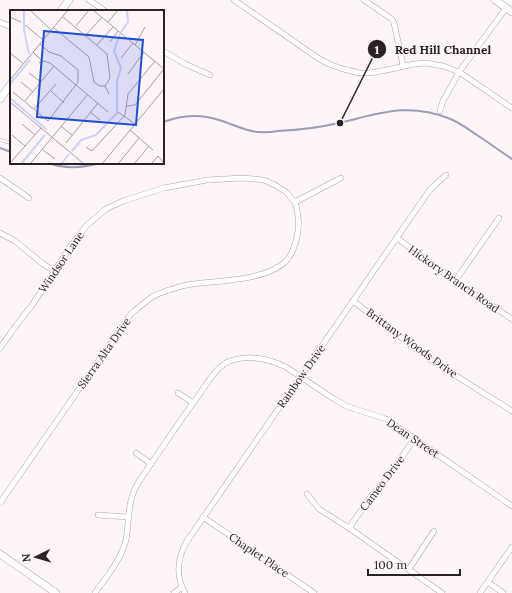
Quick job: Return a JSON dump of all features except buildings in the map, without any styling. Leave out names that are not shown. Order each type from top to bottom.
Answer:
[{"type":"main road","points":[[62,10],[69,0]]},
{"type":"main road","points":[[495,0],[509,10]]},
{"type":"main road","points":[[0,99],[10,85]]},
{"type":"main road","points":[[0,554],[56,593]]},
{"type":"street","points":[[89,0],[104,10]]},
{"type":"street","points":[[234,0],[318,58],[334,66],[350,71],[369,73],[403,65],[426,63],[443,66],[459,72],[512,108]]},
{"type":"street","points":[[364,0],[392,19],[403,65]]},
{"type":"street","points":[[440,111],[443,100],[459,72],[509,10]]},
{"type":"street","points":[[0,22],[10,27]]},
{"type":"street","points":[[164,52],[185,64],[210,74]]},
{"type":"street","name":"Rainbow Drive","points":[[185,593],[179,580],[178,568],[182,549],[429,191],[446,175]]},
{"type":"street","points":[[0,178],[29,198]]},
{"type":"street","name":"Windsor Lane","points":[[0,348],[2,339],[33,304],[72,244],[86,226],[106,209],[123,201],[164,188],[207,180],[243,178],[255,178],[275,185],[286,192],[295,202]]},
{"type":"street","points":[[295,202],[341,178]]},
{"type":"street","name":"Sierra Alta Drive","points":[[0,503],[131,314],[154,296],[186,285],[250,276],[276,269],[286,261],[294,249],[299,232],[299,213],[295,202]]},
{"type":"street","points":[[456,281],[499,218]]},
{"type":"street","points":[[0,233],[15,241],[54,271]]},
{"type":"street","name":"Hickory Branch Road","points":[[397,238],[512,319]]},
{"type":"street","name":"Brittany Woods Drive","points":[[353,301],[430,360],[512,410]]},
{"type":"street","name":"Dean Street","points":[[193,403],[215,372],[224,364],[232,360],[242,358],[269,360],[286,367],[346,406],[386,419],[512,506]]},
{"type":"street","points":[[96,593],[121,554],[126,539],[130,506],[138,483],[193,403],[178,393]]},
{"type":"street","name":"Cameo Drive","points":[[349,528],[372,495],[390,475],[414,439]]},
{"type":"street","points":[[136,453],[151,464]]},
{"type":"street","points":[[307,494],[319,509],[349,528],[442,593]]},
{"type":"street","points":[[98,515],[128,517]]},
{"type":"street","name":"Chaplet Place","points":[[203,517],[314,593]]},
{"type":"street","points":[[408,569],[434,531]]},
{"type":"street","points":[[480,593],[512,547]]},
{"type":"street","points":[[488,582],[503,593]]},
{"type":"street","points":[[174,593],[182,587]]},
{"type":"street","points":[[301,593],[305,587]]},
{"type":"lane","points":[[0,140],[10,143]]},
{"type":"waterway","points":[[164,122],[184,117],[198,116],[219,120],[250,131],[267,132],[331,125],[393,111],[419,111],[433,113],[456,122],[512,159]]},
{"type":"waterway","points":[[0,148],[10,152]]},
{"type":"waterway","points":[[51,164],[74,167],[96,164]]},
{"type":"place","name":"Red Hill Channel","points":[[340,123]]}]
